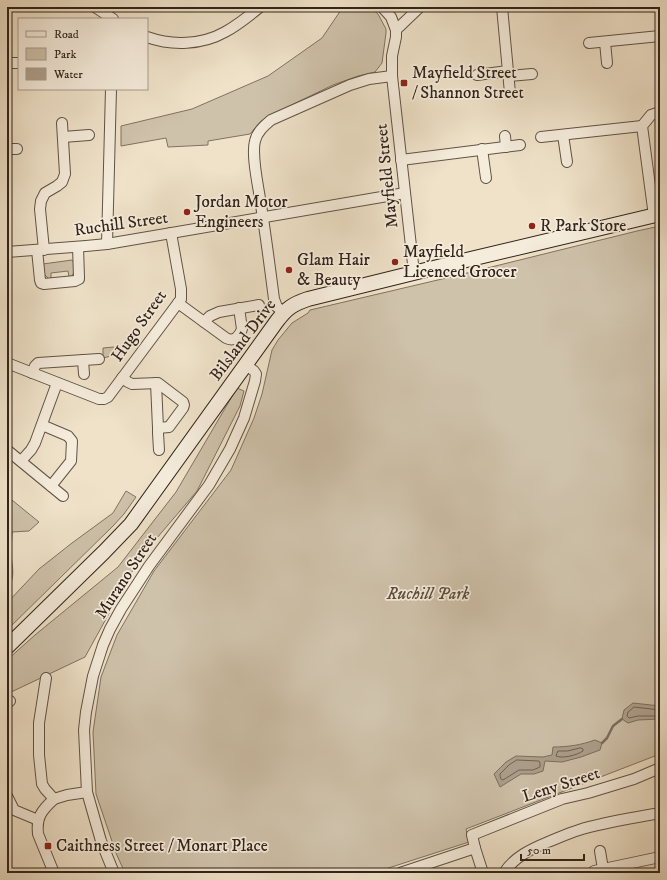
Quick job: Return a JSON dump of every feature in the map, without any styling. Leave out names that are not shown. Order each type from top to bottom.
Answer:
[{"type":"main road","name":"Bilsland Drive","points":[[7,647],[131,524],[284,312],[293,305],[308,299],[657,215]]},
{"type":"street","points":[[95,7],[112,18]]},
{"type":"street","points":[[382,7],[391,17],[396,30],[420,7]]},
{"type":"street","points":[[502,7],[510,93]]},
{"type":"street","points":[[148,37],[160,41],[176,43],[208,39],[226,32],[258,8]]},
{"type":"street","name":"Mayfield Street","points":[[396,30],[392,56],[392,76],[414,273]]},
{"type":"street","points":[[589,43],[660,36]]},
{"type":"street","points":[[605,42],[607,63]]},
{"type":"street","points":[[7,63],[18,63]]},
{"type":"street","points":[[477,75],[532,74]]},
{"type":"street","points":[[284,312],[277,307],[274,300],[253,151],[257,136],[263,127],[271,120],[363,80],[392,76]]},
{"type":"street","points":[[107,244],[112,90]]},
{"type":"street","points":[[541,137],[642,126],[651,115],[660,112]]},
{"type":"street","points":[[62,123],[66,168],[64,177],[59,184],[46,193],[42,198],[41,203],[41,283],[75,281],[79,279],[78,247]]},
{"type":"street","points":[[642,126],[657,215]]},
{"type":"street","points":[[63,138],[89,135]]},
{"type":"street","points":[[564,135],[567,162]]},
{"type":"street","points":[[505,136],[506,147]]},
{"type":"street","points":[[401,160],[520,145]]},
{"type":"street","points":[[482,150],[486,178]]},
{"type":"street","name":"Ruchill Street","points":[[7,252],[107,244],[405,194]]},
{"type":"street","name":"Hugo Street","points":[[57,383],[101,399],[108,396],[115,388],[181,299],[171,233]]},
{"type":"street","points":[[178,303],[230,340],[235,339],[242,329],[239,308]]},
{"type":"street","points":[[204,322],[210,316],[219,312],[259,305]]},
{"type":"street","points":[[32,373],[35,366],[38,364],[99,359]]},
{"type":"street","points":[[83,360],[84,374]]},
{"type":"street","points":[[7,363],[57,383],[34,446],[21,461]]},
{"type":"street","name":"Murano Street","points":[[114,873],[101,841],[87,792],[84,736],[86,712],[93,676],[110,629],[127,597],[205,490],[230,449],[244,418],[256,381],[256,374],[246,365]]},
{"type":"street","points":[[122,378],[132,384],[160,384],[184,404],[170,426],[166,428],[158,428]]},
{"type":"street","points":[[156,383],[158,450]]},
{"type":"street","points":[[42,425],[70,437],[72,441],[71,461],[51,486]]},
{"type":"street","points":[[7,450],[63,496]]},
{"type":"street","points":[[46,678],[39,696],[40,763],[42,784],[54,799]]},
{"type":"street","name":"Leny Street","points":[[475,848],[472,834],[562,799],[634,779],[660,768]]},
{"type":"street","points":[[54,873],[38,834],[37,828],[40,814],[54,799],[67,795],[87,792]]},
{"type":"street","points":[[7,796],[14,810],[38,820]]},
{"type":"street","points":[[504,873],[510,865],[524,853],[572,832],[593,826],[660,813]]},
{"type":"street","points":[[400,873],[475,848],[483,873]]},
{"type":"street","points":[[600,851],[599,870],[660,857]]},
{"type":"green space","points":[[343,7],[370,7],[378,14],[386,29],[382,63],[375,72],[358,76],[333,85],[277,112],[261,121],[250,134],[208,141],[208,145],[168,147],[166,138],[121,146],[121,126],[192,109],[268,76],[322,38]]},
{"type":"green space","name":"Ruchill Park","points":[[660,226],[660,754],[466,829],[469,842],[373,873],[125,873],[116,853],[96,794],[93,732],[101,677],[117,635],[154,571],[231,470],[254,418],[262,394],[272,350],[292,323],[308,313],[310,310]]},
{"type":"green space","points":[[72,260],[75,264],[75,271],[71,277],[69,277],[68,271],[51,273],[51,279],[44,274],[43,264]]},
{"type":"green space","points":[[114,347],[115,355],[103,358],[103,348]]},
{"type":"green space","points":[[237,388],[244,391],[240,406],[197,491],[139,559],[85,657],[7,694],[7,660],[118,567],[176,492]]},
{"type":"green space","points":[[126,491],[136,497],[124,514],[7,630],[7,603],[39,569],[113,513]]},
{"type":"green space","points":[[7,496],[39,522],[29,531],[12,532],[11,552],[13,575],[7,588]]},
{"type":"water","points":[[633,703],[660,706],[660,719],[638,720],[628,723],[622,719],[624,710]]},
{"type":"water","points":[[595,740],[602,743],[600,750],[562,762],[545,761],[543,771],[534,774],[521,774],[500,787],[494,774],[506,762],[516,756],[543,757],[552,755],[553,747],[564,747]]},
{"type":"waterway","points":[[602,743],[607,738],[613,726],[622,719]]},
{"type":"place","name":"Mayfield Street / Shannon Street","points":[[404,83]]},
{"type":"place","name":"Jordan Motor Engineers","points":[[187,212]]},
{"type":"place","name":"R Park Store","points":[[532,226]]},
{"type":"place","name":"Mayfield Licenced Grocer","points":[[395,262]]},
{"type":"place","name":"Glam Hair & Beauty","points":[[289,270]]},
{"type":"place","name":"Caithness Street / Monart Place","points":[[48,846]]}]
